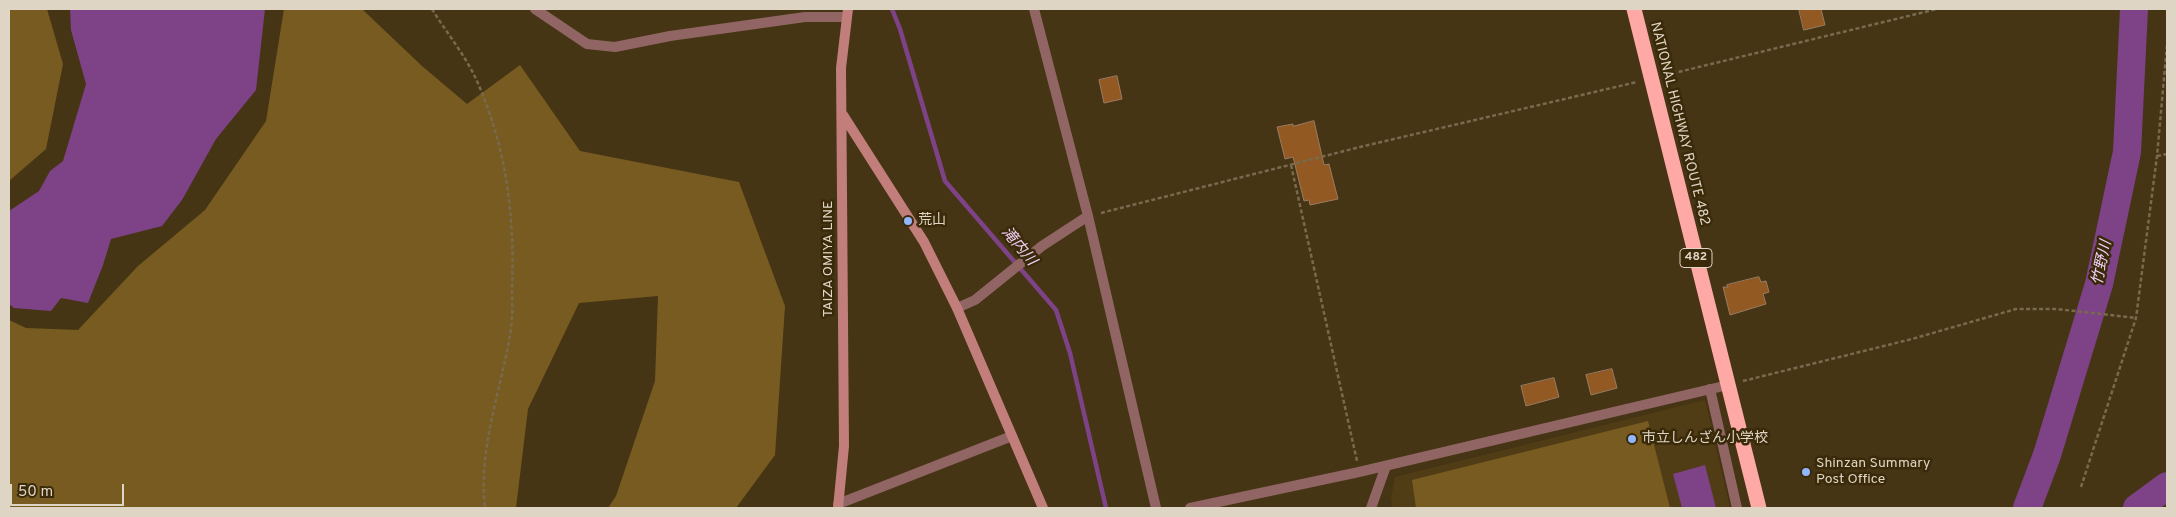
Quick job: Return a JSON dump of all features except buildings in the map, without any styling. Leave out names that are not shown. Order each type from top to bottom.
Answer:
[{"type":"highway","name":"NATIONAL HIGHWAY ROUTE 482","points":[[1634,9],[1759,508]]},
{"type":"main road","name":"TAIZA OMIYA LINE","points":[[838,506],[844,446],[842,68],[847,13]]},
{"type":"main road","points":[[842,114],[924,242],[957,308],[1043,508]]},
{"type":"street","points":[[535,9],[588,44],[615,47],[670,36],[847,13]]},
{"type":"street","points":[[1034,9],[1088,216],[1156,508]]},
{"type":"street","points":[[957,308],[975,300],[1042,246],[1088,216]]},
{"type":"street","points":[[1190,508],[1360,472],[1728,385]]},
{"type":"street","points":[[1710,389],[1737,508]]},
{"type":"street","points":[[838,506],[1012,436]]},
{"type":"street","points":[[1372,508],[1386,466]]},
{"type":"path","points":[[432,9],[476,78],[496,129],[504,160],[513,256],[511,328],[488,441],[483,482],[485,508]]},
{"type":"path","points":[[1088,216],[1937,9]]},
{"type":"path","points":[[2081,487],[2136,318],[2157,156],[2167,45]]},
{"type":"path","points":[[2157,156],[2167,154]]},
{"type":"path","points":[[1291,165],[1360,472]]},
{"type":"path","points":[[1728,385],[1912,339],[2016,310],[2057,309],[2136,318]]},
{"type":"shaded area","points":[[9,9],[47,9],[63,64],[46,149],[9,181]]},
{"type":"shaded area","points":[[70,9],[265,9],[256,90],[216,139],[182,200],[162,226],[111,239],[88,303],[61,298],[51,311],[14,308],[9,304],[9,211],[39,191],[50,171],[63,161],[86,84],[71,30]]},
{"type":"shaded area","points":[[284,9],[362,9],[422,66],[467,104],[520,65],[580,151],[739,182],[785,306],[775,455],[736,508],[608,508],[616,496],[655,381],[658,296],[579,303],[528,409],[516,508],[9,508],[9,320],[26,328],[78,330],[138,266],[205,210],[266,121]]},
{"type":"shaded area","name":"市立しんざん小学校","points":[[1705,400],[1730,508],[1393,508],[1391,498],[1395,477]]},
{"type":"shaded area","name":"市立しんざん小学校","points":[[1648,421],[1670,508],[1416,508],[1412,480]]},
{"type":"shaded area","points":[[1705,465],[1716,508],[1682,508],[1673,474]]},
{"type":"waterway","name":"滝内川","points":[[892,9],[900,29],[945,181],[1056,310],[1070,353],[1106,508]]},
{"type":"waterway","name":"竹野川","points":[[2027,508],[2047,455],[2099,284],[2127,152],[2134,9]]},
{"type":"waterway","points":[[2137,508],[2167,486]]},
{"type":"place","name":"荒山","points":[[908,221]]},
{"type":"place","name":"市立しんざん小学校","points":[[1632,439]]},
{"type":"place","name":"Shinzan Summary Post Office","points":[[1806,472]]}]
